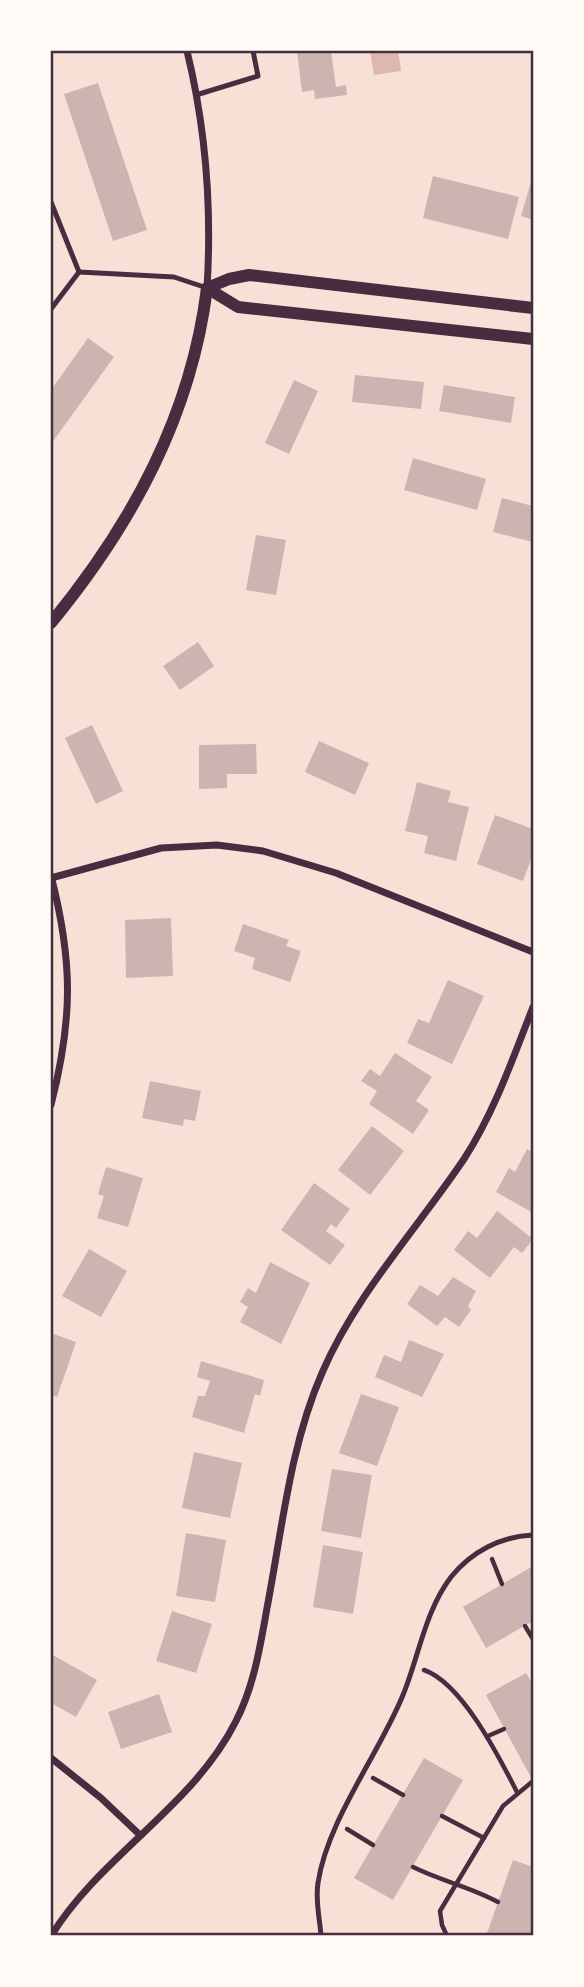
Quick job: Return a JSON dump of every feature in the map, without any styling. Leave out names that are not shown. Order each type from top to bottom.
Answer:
[{"type":"street","points":[[51,622],[86,580],[138,501],[162,452],[199,345],[211,230],[208,177],[197,95],[187,51]]},
{"type":"street","points":[[207,288],[249,275],[533,308]]},
{"type":"street","points":[[207,288],[238,307],[533,339]]},
{"type":"street","points":[[51,1105],[64,1052],[69,1007],[67,947],[51,877],[161,848],[217,845],[263,851],[336,873],[533,952]]},
{"type":"street","points":[[51,1936],[72,1906],[140,1835],[180,1798],[213,1759],[236,1721],[258,1657],[286,1500],[322,1372],[352,1317],[466,1156],[496,1099],[533,1007]]},
{"type":"street","points":[[51,1758],[101,1798],[140,1835]]},
{"type":"lane","points":[[197,95],[258,76],[253,51]]},
{"type":"lane","points":[[51,202],[79,272]]},
{"type":"lane","points":[[79,272],[174,277],[207,288]]},
{"type":"lane","points":[[51,309],[79,272]]},
{"type":"lane","points":[[321,1936],[318,1884],[330,1842],[403,1695],[440,1595],[463,1564],[487,1547],[514,1537],[533,1535]]},
{"type":"path","points":[[487,1547],[502,1584]]},
{"type":"path","points":[[525,1626],[533,1639]]},
{"type":"path","points":[[413,1666],[432,1673],[463,1704],[488,1736],[517,1792]]},
{"type":"path","points":[[488,1736],[504,1729]]},
{"type":"path","points":[[365,1773],[402,1795]]},
{"type":"path","points":[[447,1936],[440,1911],[503,1806],[533,1781]]},
{"type":"path","points":[[442,1816],[484,1838]]},
{"type":"path","points":[[339,1824],[373,1845]]},
{"type":"path","points":[[413,1867],[456,1886],[472,1888],[498,1902]]},
{"type":"shaded area","points":[[370,51],[398,51],[401,71],[374,75]]},
{"type":"building","points":[[297,51],[331,51],[336,87],[346,85],[347,95],[315,99],[314,90],[302,92]]},
{"type":"building","points":[[98,83],[147,230],[113,241],[64,94]]},
{"type":"building","points":[[533,175],[533,220],[521,216]]},
{"type":"building","points":[[433,176],[519,197],[508,239],[423,218]]},
{"type":"building","points":[[88,338],[114,357],[51,444],[51,390]]},
{"type":"building","points":[[355,375],[424,382],[421,409],[352,402]]},
{"type":"building","points":[[294,380],[318,391],[289,454],[265,443]]},
{"type":"building","points":[[444,385],[515,397],[511,423],[439,411]]},
{"type":"building","points":[[413,458],[486,479],[477,510],[404,490]]},
{"type":"building","points":[[502,498],[533,506],[533,542],[493,532]]},
{"type":"building","points":[[256,535],[286,540],[276,595],[246,590]]},
{"type":"building","points":[[198,642],[214,666],[180,690],[163,666]]},
{"type":"building","points":[[92,725],[123,791],[96,804],[65,738]]},
{"type":"building","points":[[319,741],[369,763],[355,795],[305,772]]},
{"type":"building","points":[[256,744],[257,774],[227,774],[227,788],[199,789],[199,745]]},
{"type":"building","points":[[417,782],[451,791],[448,802],[469,807],[456,861],[424,853],[428,836],[405,831]]},
{"type":"building","points":[[495,815],[533,829],[533,854],[523,881],[477,864]]},
{"type":"building","points":[[171,918],[173,976],[126,978],[125,920]]},
{"type":"building","points":[[243,924],[289,940],[286,946],[301,951],[290,982],[252,969],[255,958],[234,951]]},
{"type":"building","points":[[448,980],[484,996],[452,1064],[407,1043],[418,1019],[429,1023]]},
{"type":"building","points":[[395,1053],[432,1077],[416,1101],[429,1110],[413,1134],[369,1104],[377,1091],[361,1081],[370,1069],[380,1076]]},
{"type":"building","points":[[150,1081],[201,1091],[195,1121],[184,1119],[183,1126],[142,1118]]},
{"type":"building","points":[[372,1126],[404,1151],[370,1195],[338,1170]]},
{"type":"building","points":[[527,1149],[533,1152],[533,1213],[496,1192],[509,1168],[515,1172]]},
{"type":"building","points":[[106,1167],[143,1178],[128,1227],[97,1218],[104,1196],[98,1194]]},
{"type":"building","points":[[314,1183],[350,1209],[336,1228],[331,1224],[326,1231],[345,1245],[330,1265],[281,1230]]},
{"type":"building","points":[[497,1211],[533,1239],[522,1253],[514,1247],[490,1278],[454,1250],[468,1231],[477,1238]]},
{"type":"building","points":[[89,1249],[127,1271],[101,1317],[62,1296]]},
{"type":"building","points":[[270,1262],[310,1283],[281,1344],[240,1322],[248,1307],[240,1302],[248,1288],[256,1293]]},
{"type":"building","points":[[453,1277],[476,1291],[468,1306],[471,1310],[459,1327],[445,1317],[437,1326],[407,1304],[420,1285],[438,1296]]},
{"type":"building","points":[[51,1333],[76,1342],[57,1397],[51,1395]]},
{"type":"building","points":[[409,1340],[444,1354],[422,1397],[375,1377],[384,1355],[401,1362]]},
{"type":"building","points":[[201,1361],[264,1380],[260,1396],[255,1394],[244,1433],[192,1417],[198,1396],[205,1396],[210,1381],[197,1377]]},
{"type":"building","points":[[361,1394],[399,1407],[377,1466],[339,1453]]},
{"type":"building","points":[[194,1452],[242,1463],[230,1518],[182,1508]]},
{"type":"building","points":[[332,1469],[372,1475],[361,1538],[321,1531]]},
{"type":"building","points":[[186,1533],[226,1540],[215,1602],[176,1596]]},
{"type":"building","points":[[323,1545],[363,1552],[353,1614],[313,1607]]},
{"type":"building","points":[[533,1566],[533,1621],[486,1648],[463,1607]]},
{"type":"building","points":[[172,1611],[212,1624],[196,1673],[156,1661]]},
{"type":"building","points":[[51,1654],[97,1680],[76,1717],[51,1703]]},
{"type":"building","points":[[526,1673],[533,1685],[533,1781],[486,1695]]},
{"type":"building","points":[[159,1694],[172,1732],[121,1749],[108,1712]]},
{"type":"building","points":[[424,1758],[463,1780],[393,1900],[354,1878]]},
{"type":"building","points":[[513,1860],[533,1867],[531,1936],[486,1936]]}]
